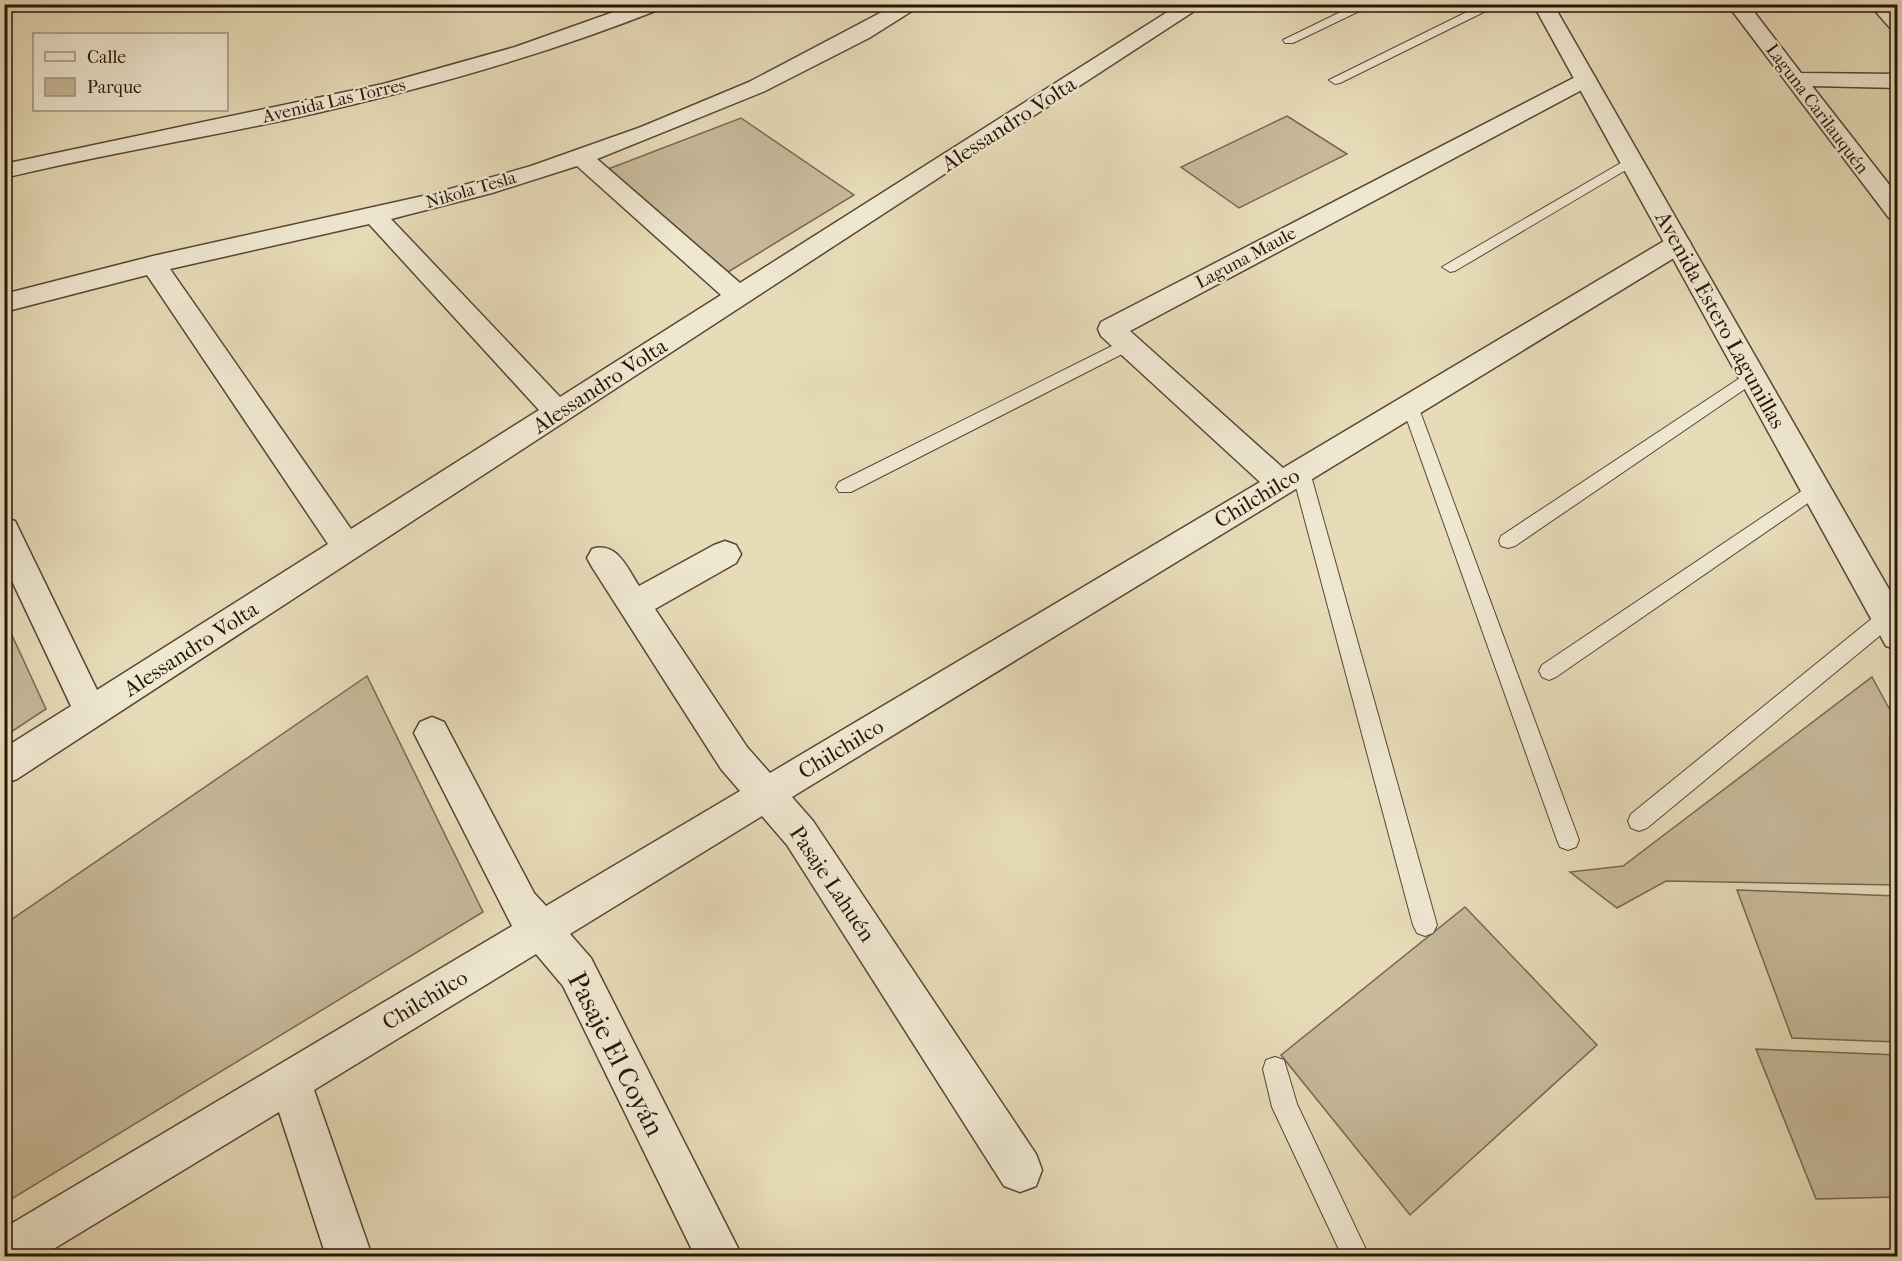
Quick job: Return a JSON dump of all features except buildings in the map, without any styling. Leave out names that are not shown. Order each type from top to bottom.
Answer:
[{"type":"street","name":"Avenida Las Torres","points":[[4,171],[293,111],[405,85],[533,49],[656,4]]},
{"type":"street","name":"Nikola Tesla","points":[[4,303],[153,264],[374,215],[483,188],[580,156],[691,115],[765,84],[832,50],[913,4]]},
{"type":"street","name":"Alessandro Volta","points":[[4,768],[1195,4]]},
{"type":"street","name":"Avenida Estero Lagunillas","points":[[1543,4],[1892,627]]},
{"type":"street","name":"Laguna Carilauquén","points":[[1737,4],[1898,213]]},
{"type":"street","points":[[1879,4],[1898,25]]},
{"type":"street","name":"Laguna Maule","points":[[1291,478],[1111,329],[1585,79]]},
{"type":"street","points":[[1794,79],[1898,81]]},
{"type":"street","points":[[580,156],[739,297]]},
{"type":"street","points":[[1866,173],[1898,173]]},
{"type":"street","points":[[374,215],[558,413]]},
{"type":"street","name":"Chilchilco","points":[[4,1254],[1678,244]]},
{"type":"street","points":[[153,264],[348,549]]},
{"type":"street","points":[[4,530],[91,713]]},
{"type":"street","points":[[633,605],[725,554]]},
{"type":"street","name":"Pasaje Lahuén","points":[[603,558],[734,758],[800,833],[1020,1170]]},
{"type":"street","name":"Pasaje El Coyán","points":[[432,733],[520,906],[578,972],[719,1257]]},
{"type":"street","points":[[290,1082],[349,1257]]},
{"type":"lane","points":[[1289,40],[1368,4]]},
{"type":"lane","points":[[1335,80],[1493,5]]},
{"type":"lane","points":[[1450,267],[1631,161]]},
{"type":"lane","points":[[845,487],[1128,344]]},
{"type":"lane","points":[[1508,541],[1752,376]]},
{"type":"lane","points":[[1410,406],[1568,840]]},
{"type":"lane","points":[[1291,478],[1425,925]]},
{"type":"lane","points":[[1549,671],[1815,489]]},
{"type":"lane","points":[[1640,820],[1892,627]]},
{"type":"lane","points":[[1275,1069],[1285,1107],[1356,1257]]},
{"type":"green space","points":[[1287,116],[1347,154],[1239,208],[1181,167]]},
{"type":"green space","points":[[741,118],[854,195],[728,272],[608,169]]},
{"type":"green space","points":[[4,618],[46,709],[5,736],[4,736]]},
{"type":"green space","points":[[367,676],[483,912],[5,1203],[5,924]]},
{"type":"green space","points":[[1872,677],[1897,723],[1897,885],[1666,881],[1617,908],[1570,872],[1623,866]]},
{"type":"green space","points":[[1737,890],[1897,896],[1897,1042],[1792,1038]]},
{"type":"green space","points":[[1465,907],[1597,1045],[1410,1215],[1281,1055]]},
{"type":"green space","points":[[1756,1049],[1897,1055],[1897,1197],[1816,1199]]}]
